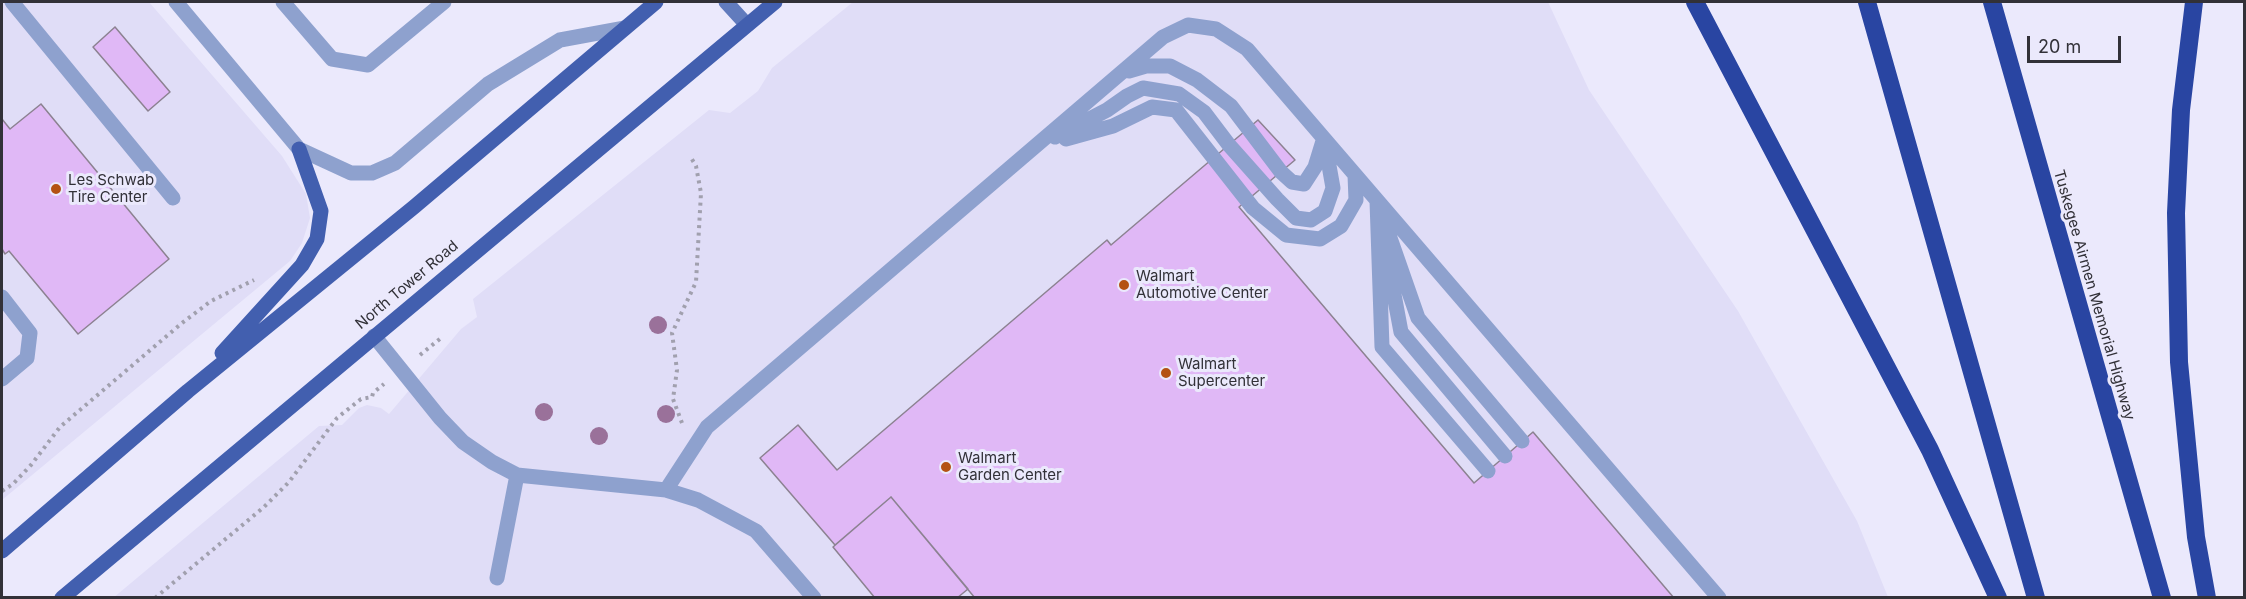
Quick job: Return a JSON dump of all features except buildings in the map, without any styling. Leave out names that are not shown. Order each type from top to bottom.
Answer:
[{"type":"highway","points":[[1695,2],[1930,450],[1998,597]]},
{"type":"highway","points":[[1867,2],[2036,597]]},
{"type":"highway","name":"Tuskegee Airmen Memorial Highway","points":[[1992,2],[2162,597]]},
{"type":"highway","points":[[2194,2],[2181,110],[2177,202],[2179,362],[2196,537],[2207,597]]},
{"type":"main road","points":[[2,550],[188,391],[414,207],[656,2]]},
{"type":"main road","points":[[726,2],[747,25]]},
{"type":"main road","name":"North Tower Road","points":[[62,597],[776,2]]},
{"type":"main road","points":[[188,391],[302,265],[317,239],[321,211],[299,148]]},
{"type":"lane","points":[[12,2],[173,198]]},
{"type":"lane","points":[[176,2],[299,148],[351,172],[372,173],[395,163],[488,84],[560,40],[625,28]]},
{"type":"lane","points":[[283,2],[332,59],[368,65],[444,2]]},
{"type":"lane","points":[[666,490],[707,427],[1163,37],[1188,25],[1216,29],[1247,49],[1719,597]]},
{"type":"lane","points":[[1121,73],[1146,66],[1170,66],[1197,80],[1231,106],[1281,172],[1292,182],[1304,184],[1315,167],[1323,138]]},
{"type":"lane","points":[[1031,150],[1107,110],[1143,88],[1179,94],[1204,112],[1228,145],[1276,200],[1296,218],[1311,220],[1325,211],[1333,188],[1323,138]]},
{"type":"lane","points":[[1031,150],[1113,126],[1152,107],[1176,110],[1253,207],[1286,235],[1320,239],[1341,226],[1356,200],[1355,175]]},
{"type":"lane","points":[[1377,201],[1418,318],[1522,441]]},
{"type":"lane","points":[[1377,201],[1401,332],[1505,456]]},
{"type":"lane","points":[[1377,201],[1382,347],[1488,471]]},
{"type":"lane","points":[[2,297],[30,333],[27,358],[2,379]]},
{"type":"lane","points":[[374,336],[440,418],[463,442],[492,462],[517,475],[666,490],[698,500],[756,531],[814,597]]},
{"type":"lane","points":[[497,578],[517,475]]},
{"type":"path","points":[[683,426],[673,399],[676,370],[672,333],[696,282],[701,193],[696,166],[690,156]]},
{"type":"path","points":[[2,491],[13,484],[31,465],[60,427],[182,323],[211,301],[263,275]]},
{"type":"path","points":[[155,597],[264,507],[289,482],[337,418],[361,399],[372,398],[373,393]]},
{"type":"shaded area","points":[[2,2],[149,2],[282,156],[306,194],[310,218],[302,243],[290,261],[2,500]]},
{"type":"shaded area","points":[[853,2],[1548,2],[1589,90],[1738,311],[1857,521],[1888,597],[113,598],[319,426],[342,425],[359,408],[367,405],[381,408],[389,414],[461,329],[477,317],[473,299],[709,110],[730,113],[758,91],[772,68]]},
{"type":"place","name":"Les Schwab Tire Center","points":[[56,189]]},
{"type":"place","name":"Walmart Automotive Center","points":[[1124,285]]},
{"type":"place","name":"Walmart Supercenter","points":[[1166,373]]},
{"type":"place","name":"Walmart Garden Center","points":[[946,467]]}]
